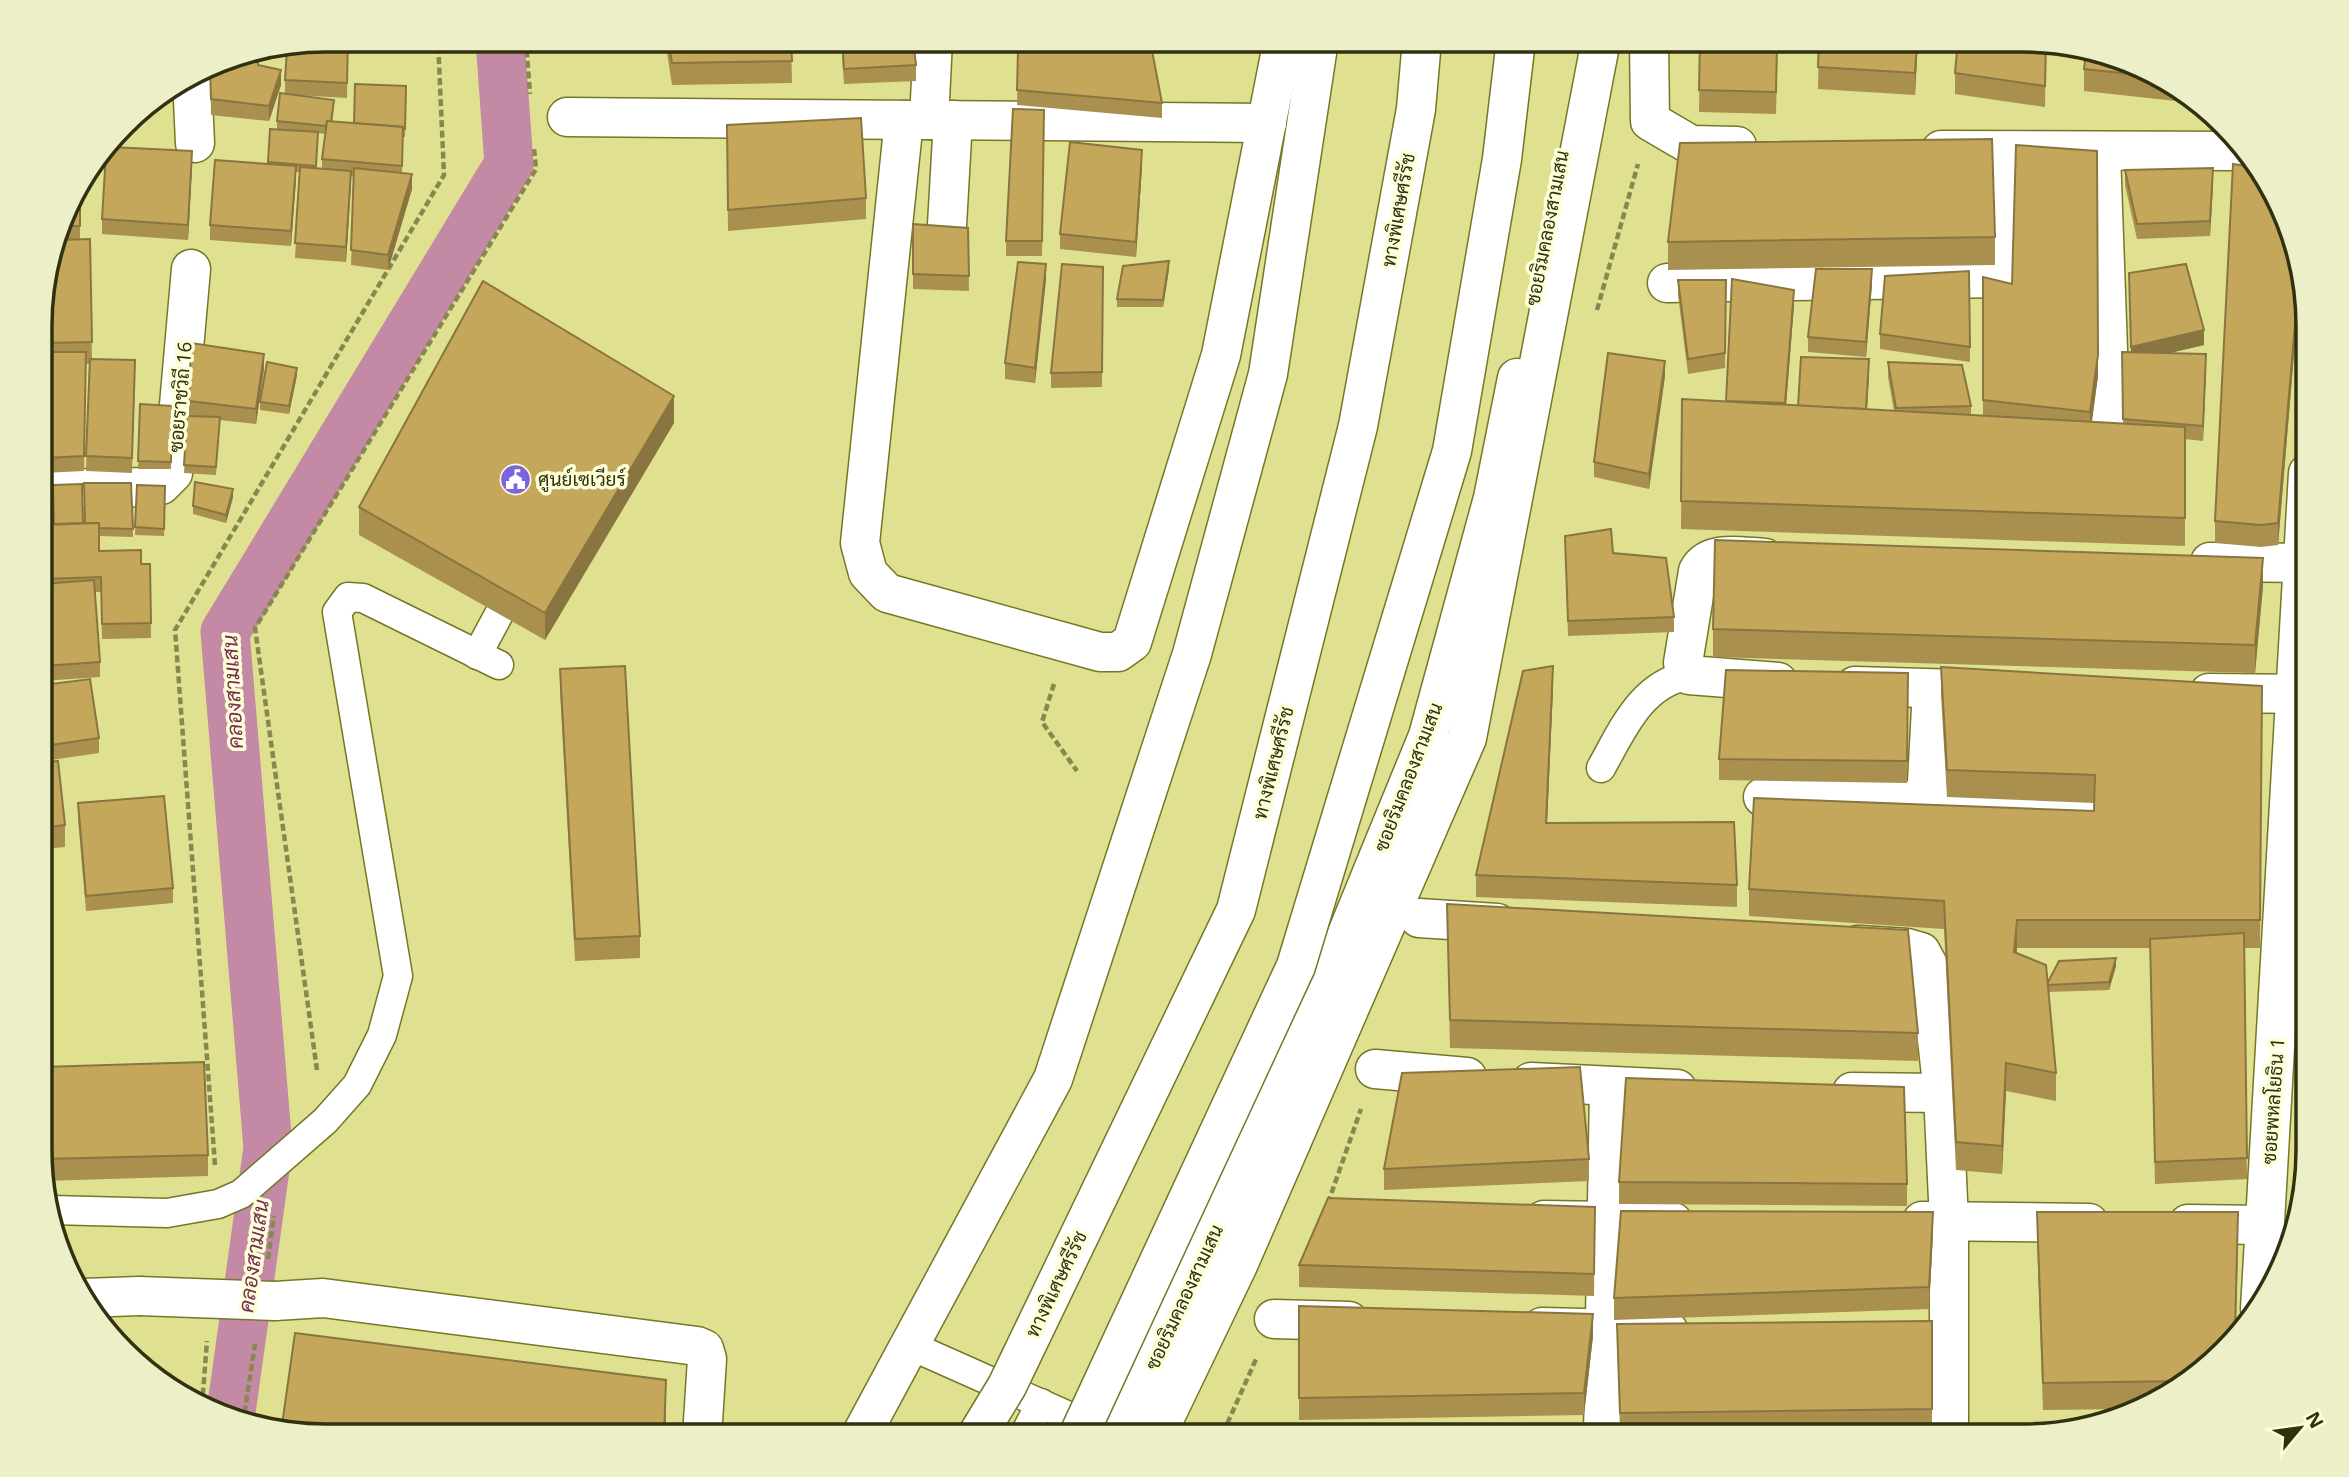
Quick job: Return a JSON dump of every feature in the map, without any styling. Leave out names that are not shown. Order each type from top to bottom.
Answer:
[{"type":"main road","points":[[932,52],[929,120],[860,543],[868,573],[887,593],[1100,652],[1118,652],[1132,642],[1221,355],[1281,52]]},
{"type":"main road","points":[[867,1424],[1053,1079],[1192,654],[1268,374],[1317,52]]},
{"type":"main road","name":"ทางพิเศษศรีรัช","points":[[984,1424],[1007,1386],[1236,910],[1358,426],[1416,109],[1421,52]]},
{"type":"main road","points":[[1084,1424],[1296,966],[1452,451],[1502,159],[1515,52]]},
{"type":"main road","name":"ซอยริมคลองสามเสน","points":[[1123,1424],[1294,1063],[1428,736],[1493,498],[1575,85],[1593,52]]},
{"type":"main road","points":[[1162,1424],[1238,1265],[1467,738],[1597,52]]},
{"type":"main road","points":[[1649,52],[1650,121],[1691,145],[1773,147]]},
{"type":"main road","points":[[192,88],[195,143]]},
{"type":"main road","points":[[567,117],[1267,123]]},
{"type":"main road","points":[[929,120],[947,225]]},
{"type":"main road","points":[[1910,149],[2101,153],[2232,151]]},
{"type":"main road","points":[[1667,283],[2004,278],[2006,152]]},
{"type":"main road","points":[[2101,153],[2111,434]]},
{"type":"main road","name":"ซอยราชวิถี 16","points":[[52,489],[152,487],[161,485],[173,473],[191,269]]},
{"type":"main road","points":[[1795,558],[1713,557],[1703,563],[1698,571],[1683,663],[1689,675],[1818,684],[2030,691]]},
{"type":"main road","points":[[2179,562],[2296,563]]},
{"type":"main road","points":[[1926,800],[1932,689]]},
{"type":"main road","points":[[2170,693],[2296,694]]},
{"type":"main road","points":[[1763,797],[1926,800],[2084,812]]},
{"type":"main road","points":[[1419,918],[1531,925]]},
{"type":"main road","name":"ซอยพหลโยธิน 1","points":[[2261,1284],[2265,1225],[2295,960],[2296,920]]},
{"type":"main road","points":[[1823,943],[1907,948],[1921,952],[1929,967],[1943,1093],[1949,1221],[1949,1424]]},
{"type":"main road","points":[[1375,1069],[1609,1088],[1707,1090]]},
{"type":"main road","points":[[1603,1424],[1609,1088]]},
{"type":"main road","points":[[1818,1091],[1943,1093]]},
{"type":"main road","points":[[1242,1172],[1291,1143]]},
{"type":"main road","points":[[1513,1218],[1702,1222]]},
{"type":"main road","points":[[1880,1222],[2265,1225]]},
{"type":"main road","points":[[96,1298],[139,1296],[275,1301],[323,1298],[697,1346],[704,1349],[707,1359],[703,1424]]},
{"type":"main road","points":[[1274,1319],[1385,1322]]},
{"type":"main road","points":[[1510,1326],[1703,1330]]},
{"type":"main road","points":[[1909,1332],[1950,1332]]},
{"type":"lane","points":[[59,1210],[167,1213],[218,1204],[252,1185],[324,1121],[357,1085],[382,1035],[398,976],[337,612],[348,597],[363,598],[488,660],[499,614]]},
{"type":"lane","points":[[1601,768],[1632,713],[1650,691],[1672,678],[1689,675]]},
{"type":"lane","points":[[909,1345],[1088,1424]]},
{"type":"lane","points":[[1030,1424],[1041,1404]]},
{"type":"path","points":[[218,1204],[175,630],[443,175],[438,52]]},
{"type":"path","points":[[1042,722],[1077,771]]},
{"type":"path","points":[[1325,1210],[1375,1069]]},
{"type":"path","points":[[1227,1424],[1274,1319]]},
{"type":"building","points":[[348,52],[347,83],[285,80],[287,56]]},
{"type":"building","points":[[670,52],[792,52],[792,61],[672,63]]},
{"type":"building","points":[[843,52],[914,52],[916,65],[844,69]]},
{"type":"building","points":[[1018,52],[1152,52],[1162,103],[1017,90]]},
{"type":"building","points":[[1700,52],[1777,52],[1776,92],[1699,90]]},
{"type":"building","points":[[1819,52],[1916,52],[1915,73],[1818,67]]},
{"type":"building","points":[[1957,52],[2046,54],[2045,86],[1955,73]]},
{"type":"building","points":[[2085,60],[2128,74],[2084,69]]},
{"type":"building","points":[[258,62],[258,65],[281,70],[269,106],[211,99],[210,79],[222,73]]},
{"type":"building","points":[[355,84],[406,86],[405,129],[354,123]]},
{"type":"building","points":[[280,93],[334,100],[331,122],[327,121],[326,126],[277,121]]},
{"type":"building","points":[[1013,109],[1044,110],[1042,241],[1006,241]]},
{"type":"building","points":[[861,118],[866,198],[728,210],[727,125]]},
{"type":"building","points":[[327,121],[403,127],[402,166],[322,159]]},
{"type":"building","points":[[270,129],[318,132],[316,166],[268,162]]},
{"type":"building","points":[[1992,139],[1995,237],[1668,242],[1680,143]]},
{"type":"building","points":[[1070,142],[1142,150],[1136,242],[1060,234]]},
{"type":"building","points":[[2016,145],[2097,151],[2098,355],[2090,412],[1983,400],[1983,277],[2012,284]]},
{"type":"building","points":[[120,147],[192,151],[188,225],[102,219],[105,165]]},
{"type":"building","points":[[215,160],[296,166],[291,231],[210,225]]},
{"type":"building","points":[[2233,164],[2244,165],[2276,222],[2291,273],[2296,312],[2278,523],[2261,525],[2215,521]]},
{"type":"building","points":[[300,167],[351,171],[346,247],[295,243]]},
{"type":"building","points":[[354,168],[412,174],[388,255],[351,250]]},
{"type":"building","points":[[2213,168],[2210,221],[2137,224],[2125,170]]},
{"type":"building","points":[[80,208],[80,226],[72,226]]},
{"type":"building","points":[[913,224],[968,228],[969,276],[913,274]]},
{"type":"building","points":[[90,239],[92,342],[52,343],[55,291],[67,240]]},
{"type":"building","points":[[1169,261],[1163,300],[1117,299],[1123,266]]},
{"type":"building","points":[[1018,262],[1046,264],[1035,368],[1005,363]]},
{"type":"building","points":[[1062,264],[1103,267],[1102,372],[1051,373]]},
{"type":"building","points":[[2186,264],[2204,330],[2131,347],[2129,273]]},
{"type":"building","points":[[1816,269],[1872,269],[1866,342],[1808,337]]},
{"type":"building","points":[[1969,271],[1970,347],[1880,334],[1885,276]]},
{"type":"building","points":[[1732,279],[1794,290],[1785,403],[1726,401]]},
{"type":"building","points":[[1678,280],[1726,280],[1725,353],[1688,359]]},
{"type":"building","name":"ศูนย์เซเวียร์","points":[[483,281],[674,396],[545,613],[359,507]]},
{"type":"building","points":[[191,343],[264,354],[256,409],[189,401]]},
{"type":"building","points":[[52,352],[86,352],[84,456],[52,458]]},
{"type":"building","points":[[2122,352],[2206,354],[2203,426],[2123,419]]},
{"type":"building","points":[[1608,353],[1665,361],[1649,474],[1594,462]]},
{"type":"building","points":[[1801,357],[1869,359],[1866,409],[1798,406]]},
{"type":"building","points":[[90,359],[135,360],[132,458],[86,456]]},
{"type":"building","points":[[267,362],[297,368],[289,406],[260,402]]},
{"type":"building","points":[[1888,362],[1962,365],[1971,406],[1896,408]]},
{"type":"building","points":[[1682,399],[2185,427],[2185,518],[1681,501]]},
{"type":"building","points":[[140,404],[172,406],[171,462],[138,461]]},
{"type":"building","points":[[187,416],[220,417],[216,467],[184,465]]},
{"type":"building","points":[[195,482],[233,489],[226,515],[193,506]]},
{"type":"building","points":[[84,483],[131,483],[133,529],[99,528],[99,523],[85,523]]},
{"type":"building","points":[[82,484],[83,523],[54,524],[53,485]]},
{"type":"building","points":[[137,485],[165,486],[164,529],[135,527]]},
{"type":"building","points":[[99,523],[99,551],[141,550],[141,564],[150,564],[151,623],[102,624],[101,577],[52,579],[52,525]]},
{"type":"building","points":[[1611,529],[1613,553],[1666,558],[1674,617],[1568,621],[1565,536]]},
{"type":"building","points":[[1715,540],[2263,558],[2255,645],[1713,629]]},
{"type":"building","points":[[94,580],[100,662],[52,665],[52,583]]},
{"type":"building","points":[[625,666],[640,936],[575,939],[560,669]]},
{"type":"building","points":[[1553,666],[1546,823],[1734,822],[1737,885],[1476,875],[1523,671]]},
{"type":"building","points":[[1941,667],[2262,686],[2260,920],[2017,920],[2014,952],[2046,965],[2056,1073],[2006,1063],[2002,1146],[1956,1142],[1944,901],[1749,889],[1754,798],[2094,811],[2095,775],[1947,770]]},
{"type":"building","points":[[1726,670],[1908,673],[1907,761],[1719,759]]},
{"type":"building","points":[[90,679],[99,738],[52,745],[52,684]]},
{"type":"building","points":[[58,761],[65,825],[52,827],[52,762]]},
{"type":"building","points":[[164,796],[173,888],[86,896],[78,803]]},
{"type":"building","points":[[1447,904],[1908,930],[1918,1033],[1450,1020]]},
{"type":"building","points":[[2244,933],[2247,1158],[2155,1162],[2150,939]]},
{"type":"building","points":[[2116,958],[2109,982],[2048,985],[2059,961]]},
{"type":"building","points":[[204,1062],[208,1155],[52,1159],[52,1067]]},
{"type":"building","points":[[1580,1067],[1589,1159],[1384,1169],[1402,1073]]},
{"type":"building","points":[[1626,1078],[1904,1087],[1907,1184],[1619,1182]]},
{"type":"building","points":[[1328,1198],[1595,1207],[1594,1274],[1299,1265]]},
{"type":"building","points":[[1621,1211],[1933,1212],[1929,1287],[1614,1298]]},
{"type":"building","points":[[2037,1212],[2238,1212],[2235,1323],[2203,1356],[2170,1381],[2043,1383]]},
{"type":"building","points":[[1299,1306],[1593,1314],[1584,1393],[1299,1398]]},
{"type":"building","points":[[1932,1321],[1932,1409],[1620,1413],[1617,1324]]},
{"type":"building","points":[[295,1333],[666,1380],[664,1424],[309,1424],[283,1421]]},
{"type":"waterway","name":"คลองสามเสน","points":[[232,1407],[268,1148],[225,632],[509,164],[501,52]]},
{"type":"place","name":"ศูนย์เซเวียร์","points":[[515,479]]}]
